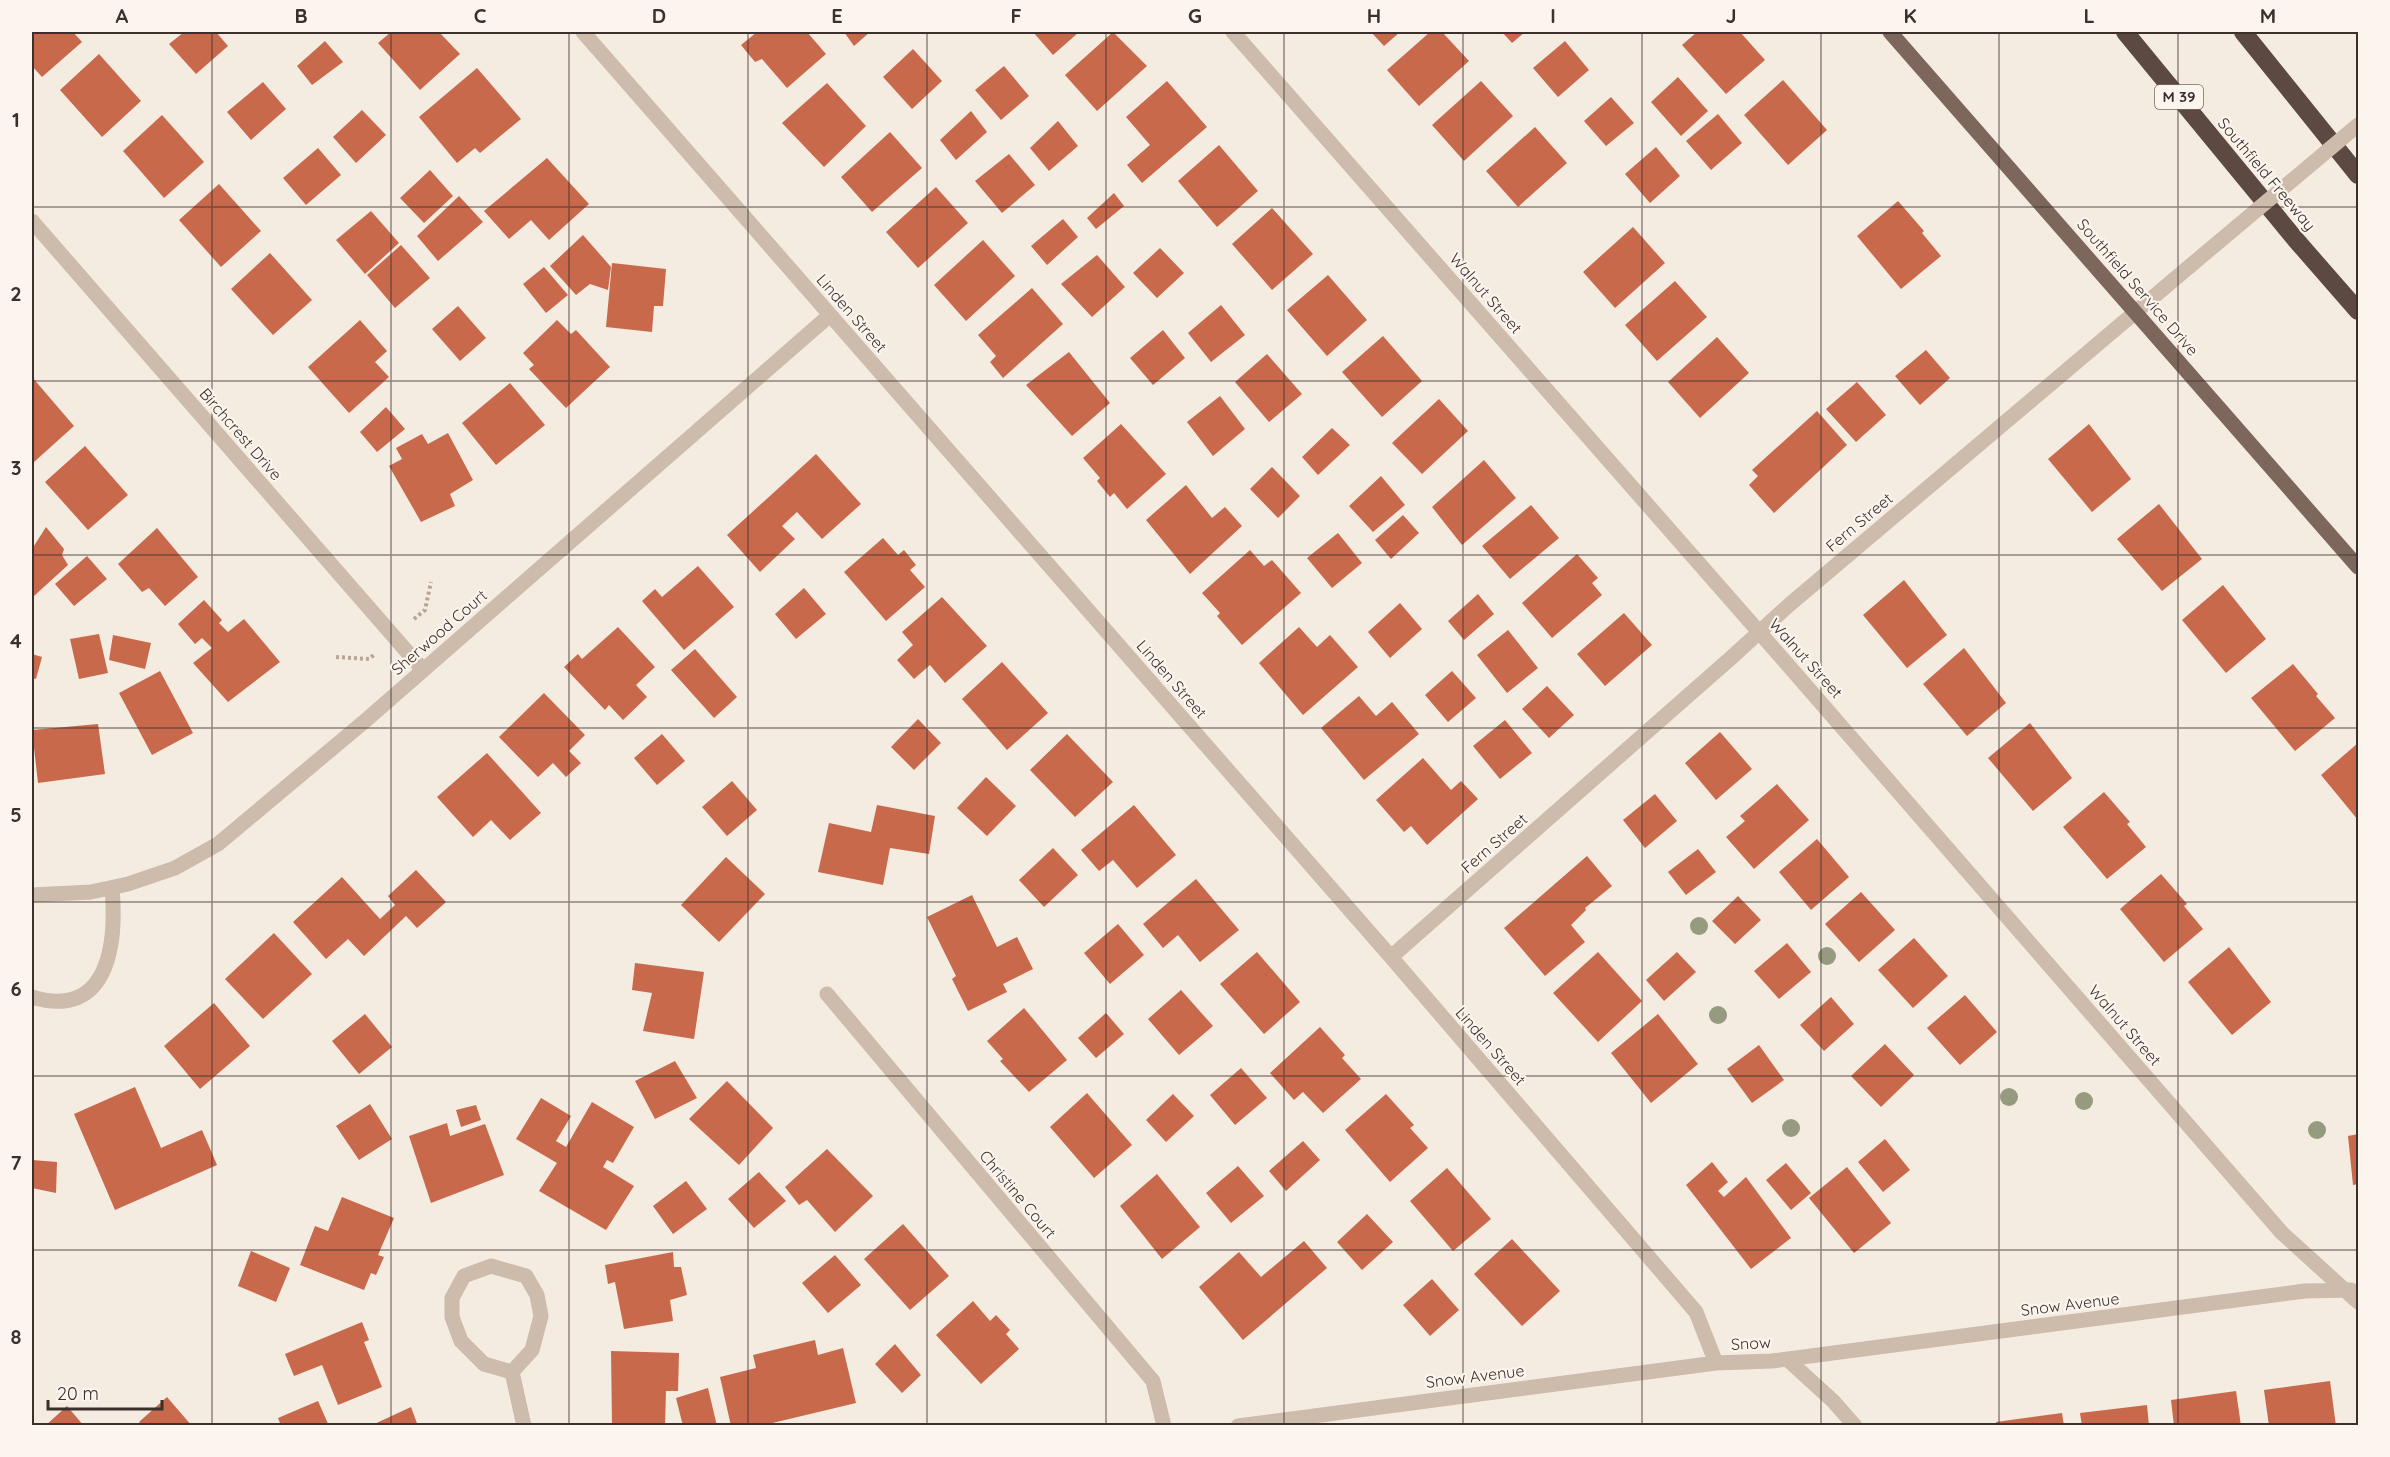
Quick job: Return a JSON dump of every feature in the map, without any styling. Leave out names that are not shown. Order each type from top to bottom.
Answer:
[{"type":"highway","name":"Southfield Freeway","points":[[2125,32],[2358,311]]},
{"type":"highway","points":[[2243,32],[2358,175]]},
{"type":"main road","name":"Southfield Service Drive","points":[[1890,32],[2358,567]]},
{"type":"street","name":"Linden Street","points":[[583,32],[1391,957],[1696,1312],[1716,1363]]},
{"type":"street","name":"Walnut Street","points":[[1233,32],[2290,1241],[2353,1290],[2358,1302]]},
{"type":"street","name":"Fern Street","points":[[1391,957],[1758,632],[2358,125]]},
{"type":"street","name":"Birchcrest Drive","points":[[32,221],[423,670]]},
{"type":"street","name":"Sherwood Court","points":[[32,894],[91,892],[128,884],[175,868],[218,844],[423,670],[830,315]]},
{"type":"street","points":[[32,997],[52,1002],[75,1000],[93,987],[107,965],[111,947],[114,910],[112,888]]},
{"type":"street","name":"Christine Court","points":[[827,994],[1153,1381],[1164,1425]]},
{"type":"street","points":[[491,1266],[526,1276],[537,1295],[541,1316],[532,1350],[512,1372],[484,1364],[461,1341],[452,1317],[452,1298],[464,1276],[491,1266]]},
{"type":"street","name":"Snow Avenue","points":[[1787,1359],[2305,1291],[2353,1290]]},
{"type":"street","points":[[1787,1359],[1833,1401],[1855,1425]]},
{"type":"street","name":"Snow","points":[[1716,1363],[1787,1359]]},
{"type":"street","name":"Snow Avenue","points":[[1241,1425],[1716,1363]]},
{"type":"street","points":[[512,1372],[524,1425]]},
{"type":"path","points":[[425,610],[431,582]]},
{"type":"path","points":[[336,657],[369,659]]},
{"type":"building","points":[[32,32],[73,32],[82,42],[42,77],[32,66]]},
{"type":"building","points":[[184,32],[216,32],[228,46],[196,74],[169,44]]},
{"type":"building","points":[[391,32],[439,32],[460,54],[420,90],[378,43]]},
{"type":"building","points":[[757,32],[807,32],[826,54],[787,88],[762,59],[755,62],[741,45]]},
{"type":"building","points":[[844,32],[870,32],[854,46]]},
{"type":"building","points":[[1033,32],[1079,32],[1053,55]]},
{"type":"building","points":[[1113,32],[1147,66],[1097,111],[1065,75]]},
{"type":"building","points":[[1371,32],[1400,32],[1384,46]]},
{"type":"building","points":[[1430,32],[1442,32],[1469,61],[1419,106],[1387,70]]},
{"type":"building","points":[[1502,32],[1525,32],[1512,43]]},
{"type":"building","points":[[1697,32],[1740,32],[1765,60],[1726,94],[1682,45]]},
{"type":"building","points":[[325,41],[343,62],[312,85],[297,66]]},
{"type":"building","points":[[1565,41],[1589,70],[1558,97],[1533,68]]},
{"type":"building","points":[[913,49],[942,81],[912,109],[883,77]]},
{"type":"building","points":[[99,54],[141,101],[102,137],[60,90]]},
{"type":"building","points":[[1004,66],[1029,96],[1001,120],[975,90]]},
{"type":"building","points":[[477,68],[521,119],[480,153],[475,148],[457,163],[419,117]]},
{"type":"building","points":[[1678,77],[1708,111],[1681,136],[1651,102]]},
{"type":"building","points":[[1783,80],[1827,130],[1788,165],[1744,115]]},
{"type":"building","points":[[1167,81],[1207,127],[1142,183],[1127,165],[1150,145],[1126,117]]},
{"type":"building","points":[[1481,81],[1513,116],[1464,161],[1432,125]]},
{"type":"building","points":[[263,82],[286,109],[251,140],[227,112]]},
{"type":"building","points":[[827,83],[866,126],[824,167],[782,123]]},
{"type":"building","points":[[1611,97],[1634,123],[1606,146],[1584,121]]},
{"type":"building","points":[[362,110],[386,135],[356,163],[333,137]]},
{"type":"building","points":[[971,111],[987,132],[956,160],[940,140]]},
{"type":"building","points":[[1718,114],[1742,143],[1711,170],[1686,141]]},
{"type":"building","points":[[162,115],[204,162],[164,198],[123,151]]},
{"type":"building","points":[[1058,121],[1078,146],[1049,171],[1030,148]]},
{"type":"building","points":[[1535,127],[1567,163],[1518,207],[1486,171]]},
{"type":"building","points":[[890,132],[922,168],[872,212],[841,177]]},
{"type":"building","points":[[1219,145],[1258,191],[1217,227],[1178,181]]},
{"type":"building","points":[[1656,147],[1680,176],[1650,203],[1625,174]]},
{"type":"building","points":[[318,148],[341,175],[306,205],[283,178]]},
{"type":"building","points":[[1009,154],[1035,185],[1002,213],[975,181]]},
{"type":"building","points":[[547,158],[589,204],[549,240],[531,220],[509,239],[484,211]]},
{"type":"building","points":[[430,170],[453,196],[424,223],[400,198]]},
{"type":"building","points":[[219,184],[261,231],[221,267],[179,220]]},
{"type":"building","points":[[936,187],[968,223],[918,268],[886,232]]},
{"type":"building","points":[[1114,193],[1124,206],[1096,229],[1087,218]]},
{"type":"building","points":[[459,196],[483,222],[438,261],[417,236]]},
{"type":"building","points":[[1898,201],[1924,231],[1922,233],[1941,256],[1901,289],[1857,236]]},
{"type":"building","points":[[1272,208],[1313,254],[1272,290],[1232,244]]},
{"type":"building","points":[[371,211],[399,243],[365,274],[336,240]]},
{"type":"building","points":[[1063,219],[1078,237],[1047,265],[1031,246]]},
{"type":"building","points":[[1633,227],[1665,263],[1615,308],[1583,272]]},
{"type":"building","points":[[583,235],[611,267],[608,290],[590,284],[576,295],[550,266]]},
{"type":"building","points":[[983,240],[1015,276],[966,321],[934,285]]},
{"type":"building","points":[[401,245],[430,278],[395,308],[367,275]]},
{"type":"building","points":[[1160,248],[1184,273],[1157,298],[1133,273]]},
{"type":"building","points":[[270,253],[312,300],[273,335],[231,289]]},
{"type":"building","points":[[1097,255],[1125,287],[1092,317],[1061,284]]},
{"type":"building","points":[[612,263],[666,269],[663,306],[654,306],[652,332],[606,327]]},
{"type":"building","points":[[544,267],[568,295],[546,313],[523,284]]},
{"type":"building","points":[[1328,275],[1367,320],[1327,356],[1287,310]]},
{"type":"building","points":[[1675,281],[1707,317],[1657,361],[1625,325]]},
{"type":"building","points":[[1032,288],[1063,324],[1003,378],[990,362],[996,356],[978,335]]},
{"type":"building","points":[[1221,305],[1245,335],[1211,362],[1188,333]]},
{"type":"building","points":[[458,306],[486,338],[460,361],[432,329]]},
{"type":"building","points":[[360,320],[387,351],[375,362],[389,377],[349,413],[308,367]]},
{"type":"building","points":[[557,320],[571,334],[576,330],[610,367],[566,408],[529,369],[534,365],[523,353]]},
{"type":"building","points":[[1163,330],[1185,358],[1153,385],[1130,358]]},
{"type":"building","points":[[1383,336],[1422,381],[1382,417],[1342,372]]},
{"type":"building","points":[[1717,337],[1749,373],[1700,418],[1668,382]]},
{"type":"building","points":[[1926,350],[1950,378],[1920,405],[1895,376]]},
{"type":"building","points":[[1069,352],[1110,403],[1072,436],[1026,385]]},
{"type":"building","points":[[1267,354],[1302,394],[1269,422],[1235,382]]},
{"type":"building","points":[[32,377],[74,426],[34,462],[32,458]]},
{"type":"building","points":[[1857,382],[1886,415],[1856,442],[1826,409]]},
{"type":"building","points":[[510,383],[545,425],[496,465],[462,423]]},
{"type":"building","points":[[1220,396],[1245,429],[1213,456],[1187,422]]},
{"type":"building","points":[[1439,399],[1468,431],[1422,474],[1392,443]]},
{"type":"building","points":[[386,407],[405,429],[377,452],[360,432]]},
{"type":"building","points":[[1817,411],[1847,445],[1774,513],[1749,485],[1758,476],[1752,470]]},
{"type":"building","points":[[1121,424],[1166,474],[1127,509],[1114,493],[1110,497],[1097,481],[1100,478],[1083,458]]},
{"type":"building","points":[[2089,424],[2131,479],[2092,512],[2048,459]]},
{"type":"building","points":[[1332,428],[1350,445],[1318,475],[1302,457]]},
{"type":"building","points":[[448,433],[473,480],[450,494],[455,506],[421,522],[389,466],[402,459],[396,448],[422,434],[428,444]]},
{"type":"building","points":[[85,446],[128,495],[88,530],[45,482]]},
{"type":"building","points":[[816,454],[861,504],[822,539],[797,512],[782,526],[795,539],[760,572],[727,535]]},
{"type":"building","points":[[1484,460],[1516,498],[1462,545],[1432,507]]},
{"type":"building","points":[[1272,467],[1300,496],[1278,518],[1250,489]]},
{"type":"building","points":[[1381,476],[1405,505],[1373,532],[1349,506]]},
{"type":"building","points":[[1186,485],[1212,518],[1225,507],[1242,526],[1190,574],[1146,520]]},
{"type":"building","points":[[2159,504],[2202,559],[2162,591],[2117,539]]},
{"type":"building","points":[[1531,505],[1559,538],[1510,579],[1482,546]]},
{"type":"building","points":[[1403,515],[1419,533],[1391,559],[1375,540]]},
{"type":"building","points":[[46,527],[64,549],[62,555],[68,565],[34,596],[32,593],[32,549]]},
{"type":"building","points":[[157,528],[198,577],[165,606],[149,588],[142,592],[118,564]]},
{"type":"building","points":[[1338,533],[1362,563],[1332,588],[1307,558]]},
{"type":"building","points":[[883,538],[898,555],[904,550],[916,565],[910,570],[925,587],[886,621],[844,572]]},
{"type":"building","points":[[1250,550],[1264,566],[1272,560],[1301,593],[1242,645],[1217,616],[1220,613],[1202,593]]},
{"type":"building","points":[[1577,554],[1598,578],[1592,583],[1602,595],[1552,638],[1522,603]]},
{"type":"building","points":[[87,556],[107,579],[74,606],[55,584]]},
{"type":"building","points":[[698,566],[734,607],[684,650],[642,601],[655,589],[662,597]]},
{"type":"building","points":[[1904,580],[1947,635],[1907,668],[1863,615]]},
{"type":"building","points":[[2223,585],[2266,639],[2226,673],[2182,620]]},
{"type":"building","points":[[804,588],[826,614],[796,639],[775,614]]},
{"type":"building","points":[[1478,594],[1494,614],[1464,640],[1448,621]]},
{"type":"building","points":[[942,597],[987,646],[945,683],[930,665],[914,679],[897,660],[913,645],[902,632]]},
{"type":"building","points":[[204,600],[222,620],[219,623],[228,632],[244,619],[280,662],[228,702],[193,663],[212,648],[202,638],[195,644],[178,624]]},
{"type":"building","points":[[1400,603],[1422,629],[1390,658],[1368,632]]},
{"type":"building","points":[[1624,613],[1652,645],[1605,686],[1577,654]]},
{"type":"building","points":[[618,627],[655,667],[636,685],[647,697],[623,720],[609,705],[605,710],[564,667],[578,654],[582,659]]},
{"type":"building","points":[[1299,627],[1317,647],[1330,635],[1358,667],[1303,715],[1259,663]]},
{"type":"building","points":[[1508,630],[1538,668],[1507,693],[1477,655]]},
{"type":"building","points":[[99,634],[108,673],[79,679],[70,639]]},
{"type":"building","points":[[113,635],[151,643],[145,669],[109,660]]},
{"type":"building","points":[[1964,648],[2006,703],[1967,736],[1923,684]]},
{"type":"building","points":[[695,649],[737,697],[714,718],[671,670]]},
{"type":"building","points":[[32,654],[42,657],[36,679],[32,678]]},
{"type":"building","points":[[1002,662],[1048,713],[1007,750],[962,699]]},
{"type":"building","points":[[2293,664],[2335,718],[2295,751],[2251,698]]},
{"type":"building","points":[[160,671],[193,733],[152,755],[119,693]]},
{"type":"building","points":[[1452,671],[1476,698],[1448,722],[1425,695]]},
{"type":"building","points":[[1547,686],[1574,715],[1549,738],[1522,709]]},
{"type":"building","points":[[544,693],[585,735],[569,751],[581,763],[566,777],[553,763],[538,777],[499,737]]},
{"type":"building","points":[[1359,696],[1376,716],[1392,702],[1419,734],[1364,780],[1321,728]]},
{"type":"building","points":[[918,719],[941,743],[914,770],[891,747]]},
{"type":"building","points":[[1505,720],[1532,753],[1500,779],[1473,746]]},
{"type":"building","points":[[2030,723],[2072,778],[2033,811],[1988,758]]},
{"type":"building","points":[[98,724],[105,774],[38,783],[32,730]]},
{"type":"building","points":[[1720,732],[1752,769],[1716,800],[1685,763]]},
{"type":"building","points":[[662,734],[685,761],[657,785],[634,758]]},
{"type":"building","points":[[1067,734],[1113,782],[1075,817],[1030,770]]},
{"type":"building","points":[[2358,743],[2358,820],[2321,775]]},
{"type":"building","points":[[487,753],[541,813],[510,840],[491,820],[473,837],[437,797]]},
{"type":"building","points":[[1423,758],[1451,790],[1461,781],[1478,799],[1427,845],[1411,826],[1404,832],[1376,800]]},
{"type":"building","points":[[986,777],[1016,806],[987,836],[957,808]]},
{"type":"building","points":[[732,781],[757,810],[727,836],[702,807]]},
{"type":"building","points":[[1777,784],[1809,820],[1754,869],[1726,837],[1745,821],[1740,816]]},
{"type":"building","points":[[2104,792],[2130,822],[2127,824],[2146,847],[2107,879],[2063,827]]},
{"type":"building","points":[[1655,794],[1677,821],[1645,848],[1623,820]]},
{"type":"building","points":[[877,805],[935,816],[929,854],[890,848],[883,885],[818,872],[829,823],[871,832]]},
{"type":"building","points":[[1134,805],[1176,855],[1137,888],[1113,860],[1099,871],[1081,850]]},
{"type":"building","points":[[1817,839],[1849,877],[1811,910],[1779,872]]},
{"type":"building","points":[[1053,848],[1078,875],[1044,907],[1019,880]]},
{"type":"building","points":[[1698,849],[1716,872],[1686,895],[1668,872]]},
{"type":"building","points":[[1587,856],[1612,886],[1585,908],[1586,910],[1571,925],[1585,942],[1545,976],[1504,928]]},
{"type":"building","points":[[726,857],[765,894],[719,942],[681,905]]},
{"type":"building","points":[[416,870],[446,902],[417,928],[406,916],[364,956],[348,939],[326,959],[293,922],[342,877],[380,919],[395,905],[388,896]]},
{"type":"building","points":[[2161,874],[2187,904],[2184,906],[2203,929],[2164,962],[2120,909]]},
{"type":"building","points":[[1196,879],[1239,930],[1200,962],[1178,935],[1163,948],[1143,924]]},
{"type":"building","points":[[1861,892],[1895,930],[1859,962],[1825,924]]},
{"type":"building","points":[[972,895],[997,947],[1017,937],[1033,969],[1003,984],[1007,992],[968,1011],[952,979],[956,976],[927,917]]},
{"type":"building","points":[[1738,896],[1761,920],[1735,944],[1712,921]]},
{"type":"building","points":[[1118,924],[1144,955],[1110,984],[1084,953]]},
{"type":"building","points":[[274,933],[312,974],[263,1019],[225,979]]},
{"type":"building","points":[[1914,938],[1948,976],[1913,1008],[1878,970]]},
{"type":"building","points":[[1787,943],[1811,972],[1779,999],[1754,971]]},
{"type":"building","points":[[2229,947],[2271,1002],[2232,1035],[2188,982]]},
{"type":"building","points":[[1257,952],[1300,1002],[1264,1034],[1220,984]]},
{"type":"building","points":[[1598,952],[1642,1001],[1598,1042],[1553,993]]},
{"type":"building","points":[[1677,952],[1696,972],[1664,1001],[1646,980]]},
{"type":"building","points":[[635,963],[704,972],[694,1039],[643,1031],[652,993],[632,990]]},
{"type":"building","points":[[1181,990],[1213,1026],[1179,1055],[1148,1019]]},
{"type":"building","points":[[1965,995],[1997,1032],[1960,1065],[1927,1028]]},
{"type":"building","points":[[1831,997],[1854,1024],[1824,1051],[1800,1025]]},
{"type":"building","points":[[214,1003],[250,1046],[200,1089],[164,1046]]},
{"type":"building","points":[[1024,1008],[1067,1060],[1029,1092],[1000,1061],[1003,1059],[987,1041]]},
{"type":"building","points":[[1106,1013],[1124,1034],[1096,1058],[1078,1038]]},
{"type":"building","points":[[365,1014],[392,1047],[359,1074],[332,1041]]},
{"type":"building","points":[[1658,1014],[1698,1064],[1651,1103],[1611,1053]]},
{"type":"building","points":[[1320,1027],[1345,1055],[1342,1058],[1361,1079],[1323,1113],[1303,1092],[1294,1100],[1270,1073]]},
{"type":"building","points":[[1885,1044],[1914,1075],[1881,1107],[1851,1076]]},
{"type":"building","points":[[1759,1045],[1784,1080],[1752,1103],[1727,1069]]},
{"type":"building","points":[[675,1061],[697,1098],[655,1119],[635,1081]]},
{"type":"building","points":[[1241,1068],[1267,1098],[1235,1125],[1210,1095]]},
{"type":"building","points":[[727,1081],[773,1128],[739,1165],[689,1119]]},
{"type":"building","points":[[135,1087],[161,1148],[202,1130],[217,1165],[115,1210],[74,1114]]},
{"type":"building","points":[[1087,1093],[1132,1145],[1094,1178],[1050,1127]]},
{"type":"building","points":[[1173,1094],[1194,1116],[1166,1142],[1146,1120]]},
{"type":"building","points":[[1386,1094],[1414,1125],[1410,1128],[1428,1148],[1390,1182],[1345,1130]]},
{"type":"building","points":[[541,1098],[571,1116],[556,1141],[566,1147],[592,1102],[634,1127],[613,1163],[607,1160],[603,1167],[634,1186],[606,1230],[539,1191],[557,1163],[516,1139]]},
{"type":"building","points":[[370,1104],[392,1139],[359,1160],[336,1126]]},
{"type":"building","points":[[476,1105],[481,1120],[461,1127],[456,1110]]},
{"type":"building","points":[[447,1123],[450,1136],[485,1124],[504,1175],[431,1203],[409,1136]]},
{"type":"building","points":[[2358,1134],[2358,1184],[2353,1185],[2348,1136]]},
{"type":"building","points":[[1885,1139],[1910,1170],[1883,1192],[1858,1162]]},
{"type":"building","points":[[1303,1141],[1320,1160],[1286,1191],[1269,1171]]},
{"type":"building","points":[[827,1149],[873,1196],[835,1232],[807,1200],[799,1205],[785,1187]]},
{"type":"building","points":[[32,1160],[57,1162],[56,1193],[32,1188]]},
{"type":"building","points":[[1712,1162],[1728,1182],[1718,1191],[1724,1197],[1746,1177],[1791,1238],[1751,1269],[1686,1185]]},
{"type":"building","points":[[1786,1163],[1811,1193],[1791,1210],[1766,1180]]},
{"type":"building","points":[[1238,1166],[1264,1196],[1231,1223],[1206,1193]]},
{"type":"building","points":[[1847,1167],[1891,1223],[1854,1253],[1809,1198]]},
{"type":"building","points":[[1447,1168],[1491,1219],[1453,1251],[1410,1201]]},
{"type":"building","points":[[759,1172],[786,1201],[754,1228],[728,1199]]},
{"type":"building","points":[[1157,1174],[1200,1227],[1162,1259],[1120,1206]]},
{"type":"building","points":[[686,1181],[707,1209],[673,1234],[653,1206]]},
{"type":"building","points":[[342,1197],[394,1218],[378,1255],[384,1257],[376,1275],[371,1273],[364,1290],[300,1265],[315,1226],[328,1231]]},
{"type":"building","points":[[1367,1214],[1393,1242],[1362,1270],[1337,1242]]},
{"type":"building","points":[[903,1224],[949,1276],[910,1310],[864,1259]]},
{"type":"building","points":[[1512,1239],[1560,1291],[1522,1326],[1474,1274]]},
{"type":"building","points":[[1304,1241],[1327,1268],[1243,1340],[1199,1287],[1239,1252],[1261,1277]]},
{"type":"building","points":[[251,1251],[290,1268],[276,1302],[238,1286]]},
{"type":"building","points":[[673,1252],[674,1267],[681,1267],[687,1295],[670,1300],[673,1321],[624,1329],[615,1282],[608,1284],[605,1265]]},
{"type":"building","points":[[835,1255],[861,1285],[828,1313],[802,1283]]},
{"type":"building","points":[[1432,1279],[1459,1310],[1430,1336],[1403,1305]]},
{"type":"building","points":[[973,1301],[990,1321],[996,1315],[1010,1330],[1006,1334],[1019,1349],[981,1384],[936,1335]]},
{"type":"building","points":[[362,1322],[369,1340],[364,1342],[382,1387],[338,1405],[322,1365],[294,1376],[285,1354]]},
{"type":"building","points":[[815,1340],[818,1355],[843,1348],[856,1403],[760,1426],[731,1426],[720,1377],[756,1368],[753,1355]]},
{"type":"building","points":[[895,1344],[921,1375],[902,1393],[875,1364]]},
{"type":"building","points":[[611,1351],[679,1353],[678,1391],[666,1391],[665,1426],[612,1426]]},
{"type":"building","points":[[2330,1381],[2336,1426],[2269,1426],[2264,1390]]},
{"type":"building","points":[[708,1388],[717,1426],[683,1426],[676,1398]]},
{"type":"building","points":[[2236,1391],[2241,1426],[2174,1426],[2171,1400]]},
{"type":"building","points":[[167,1397],[192,1426],[142,1426],[139,1422]]},
{"type":"building","points":[[318,1401],[329,1426],[281,1426],[278,1418]]},
{"type":"building","points":[[2147,1405],[2149,1426],[2082,1426],[2080,1413]]},
{"type":"building","points":[[67,1406],[84,1426],[45,1426]]},
{"type":"building","points":[[411,1407],[418,1426],[370,1426]]},
{"type":"building","points":[[2062,1413],[2064,1426],[1997,1426],[1996,1422]]}]
